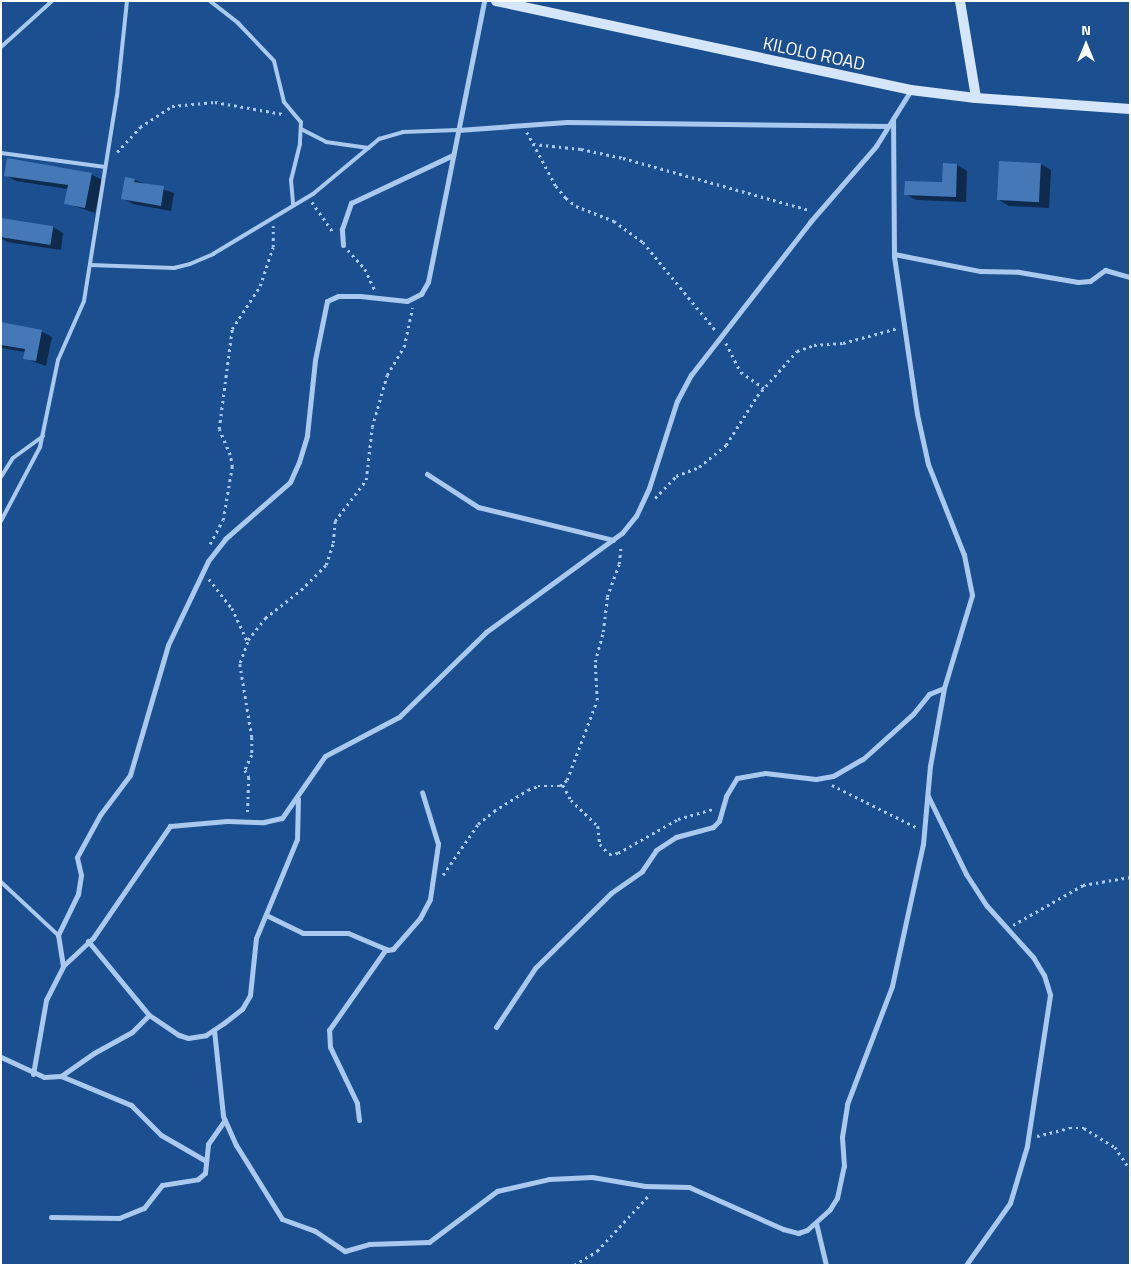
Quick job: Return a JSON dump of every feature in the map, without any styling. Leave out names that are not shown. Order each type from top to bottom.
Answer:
[{"type":"main road","name":"KILOLO ROAD","points":[[496,1],[911,90],[976,98],[1130,108]]},
{"type":"main road","points":[[960,1],[976,98]]},
{"type":"street","points":[[63,966],[58,935],[78,894],[81,875],[77,857],[100,815],[130,775],[168,645],[208,561],[225,539],[290,482],[308,435],[315,360],[327,301],[338,296],[407,300],[416,297],[428,282],[484,1]]},
{"type":"street","points":[[33,1074],[46,1000],[63,966],[88,941],[144,867],[170,826],[248,821],[264,822],[282,818],[325,756],[399,717],[486,632],[622,533],[636,516],[649,488],[677,401],[691,375],[818,213],[876,146],[911,90]]},
{"type":"street","points":[[214,1030],[219,1092],[225,1120],[236,1145],[282,1219],[315,1231],[345,1251],[369,1244],[429,1242],[496,1191],[549,1179],[592,1178],[658,1187],[689,1187],[783,1229],[798,1233],[816,1222],[837,1198],[844,1166],[843,1120],[885,1012],[924,831],[944,688],[972,595],[964,556],[928,464],[904,326],[894,254],[893,119]]},
{"type":"street","points":[[458,130],[522,124],[610,122],[888,126]]},
{"type":"street","points":[[343,245],[342,229],[350,202],[453,154]]},
{"type":"street","points":[[894,254],[965,268],[1019,272],[1078,282],[1090,281],[1105,270],[1130,277]]},
{"type":"street","points":[[427,474],[478,507],[613,540]]},
{"type":"street","points":[[496,1026],[535,968],[611,893],[642,872],[663,844],[713,827],[719,821],[726,796],[737,778],[746,774],[779,773],[823,779],[863,759],[913,714],[929,694],[944,688]]},
{"type":"street","points":[[266,915],[303,933],[354,934],[386,949],[393,949],[414,926],[430,899],[432,889],[438,844],[422,792]]},
{"type":"street","points":[[928,795],[966,874],[987,906],[1008,928],[1044,975],[1050,995],[1028,1138],[1010,1202],[966,1265]]},
{"type":"street","points":[[88,941],[149,1014],[179,1035],[188,1038],[206,1035],[214,1030],[242,1009],[250,995],[254,946],[297,839],[298,796]]},
{"type":"street","points":[[359,1120],[357,1104],[330,1047],[329,1030],[386,949]]},
{"type":"street","points":[[1,1057],[33,1074],[49,1078],[61,1076],[94,1053],[132,1032],[149,1014]]},
{"type":"street","points":[[61,1076],[131,1105],[161,1135],[206,1160]]},
{"type":"street","points":[[51,1217],[119,1218],[144,1208],[162,1185],[203,1176],[208,1144],[225,1120]]},
{"type":"street","points":[[816,1222],[826,1265]]},
{"type":"lane","points":[[1,47],[52,1]]},
{"type":"lane","points":[[1,521],[43,436],[55,370],[81,311],[106,165],[127,1]]},
{"type":"lane","points":[[210,1],[238,23],[274,61],[282,98],[301,122],[291,180],[293,205]]},
{"type":"lane","points":[[301,129],[326,142],[369,148]]},
{"type":"lane","points":[[90,265],[174,268],[190,264],[213,254],[273,216],[313,194],[369,148],[390,134],[458,130]]},
{"type":"lane","points":[[1,153],[106,165]]},
{"type":"lane","points":[[1,477],[12,458],[43,436]]},
{"type":"lane","points":[[1,882],[58,935]]},
{"type":"path","points":[[106,165],[140,127],[172,106],[216,102],[269,113],[294,114]]},
{"type":"path","points":[[522,124],[556,186],[566,198],[576,206],[614,220],[643,242],[720,337],[741,372],[764,388]]},
{"type":"path","points":[[534,144],[581,148],[623,158],[818,213]]},
{"type":"path","points":[[208,561],[212,537],[223,520],[232,467],[230,455],[219,429],[232,330],[260,286],[269,262],[273,216]]},
{"type":"path","points":[[248,640],[265,618],[301,590],[326,565],[333,543],[335,521],[366,480],[372,427],[387,375],[404,347],[416,297]]},
{"type":"path","points":[[650,503],[676,476],[699,467],[726,445],[764,388],[797,351],[805,346],[838,344],[904,326]]},
{"type":"path","points":[[563,785],[570,775],[597,700],[595,662],[603,632],[607,597],[620,564],[622,533]]},
{"type":"path","points":[[202,573],[219,588],[220,596],[232,608],[248,640],[247,653],[240,664],[252,737],[252,755],[245,770],[249,777],[248,821]]},
{"type":"path","points":[[823,779],[854,797],[924,831]]},
{"type":"path","points":[[563,785],[574,804],[598,826],[600,844],[608,854],[618,853],[678,819],[711,811],[726,796]]},
{"type":"path","points":[[432,889],[478,824],[494,811],[538,786],[563,785]]},
{"type":"path","points":[[1008,928],[1083,885],[1130,877]]},
{"type":"path","points":[[1028,1138],[1069,1128],[1084,1128],[1115,1147],[1130,1169]]},
{"type":"path","points":[[574,1265],[597,1251],[658,1187]]},
{"type":"building","points":[[7,158],[92,173],[85,208],[64,204],[68,185],[4,176]]},
{"type":"building","points":[[999,161],[1041,163],[1039,202],[997,200]]},
{"type":"building","points":[[943,163],[957,164],[956,197],[904,195],[905,181],[942,182]]},
{"type":"building","points":[[125,177],[135,179],[134,182],[164,186],[161,206],[121,199]]},
{"type":"building","points":[[1,218],[53,226],[50,245],[1,237]]},
{"type":"building","points":[[1,322],[42,330],[36,361],[23,359],[25,349],[1,345]]}]
